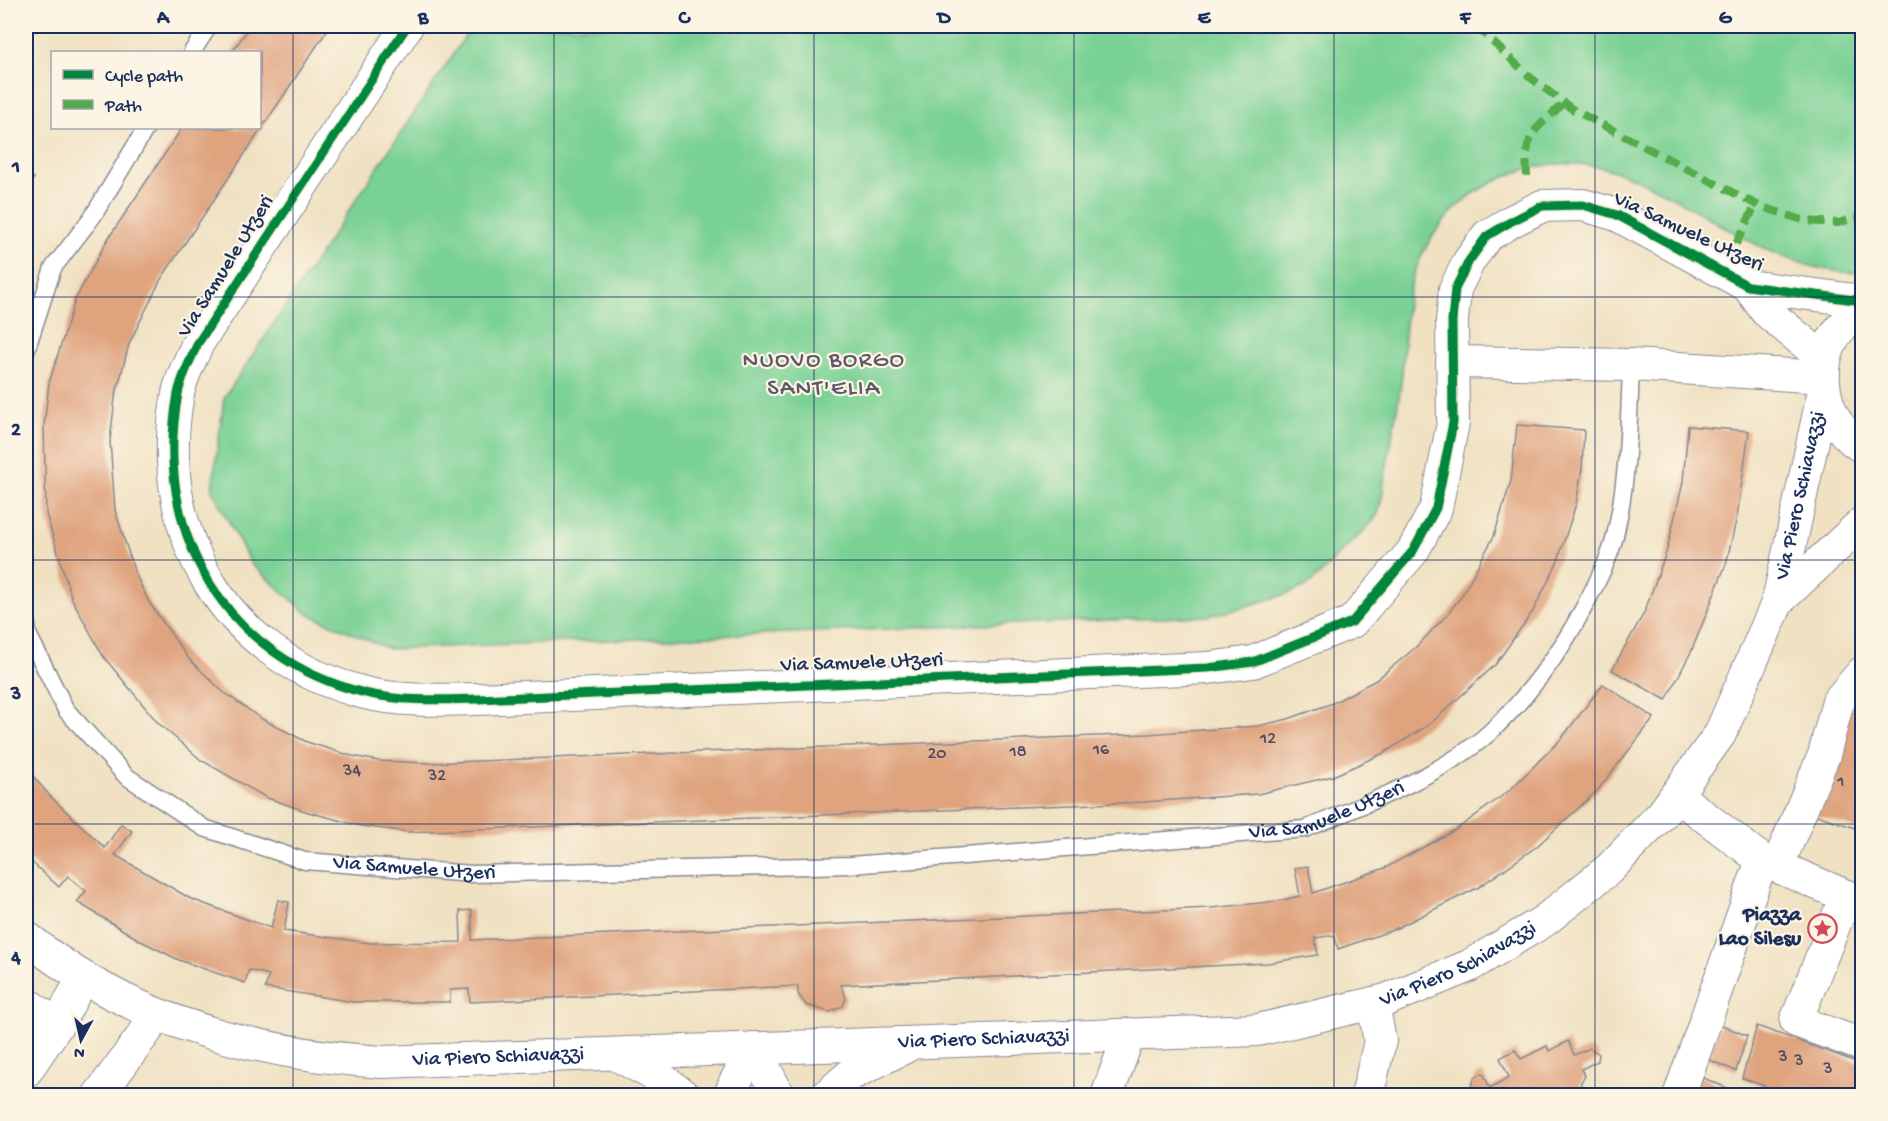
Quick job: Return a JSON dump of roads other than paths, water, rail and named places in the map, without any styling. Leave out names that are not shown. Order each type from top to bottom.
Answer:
[{"type":"street","name":"Via Samuele Utzeri","points":[[407,26],[198,343],[178,392],[174,431],[174,468],[179,516],[196,559],[217,597],[244,629],[273,652],[320,678],[354,690],[419,701],[1208,668],[1253,662],[1352,622],[1413,551],[1436,508],[1454,423],[1452,362],[1455,289],[1469,261],[1487,236],[1542,206],[1583,205],[1617,215],[1748,286],[1863,301]]},
{"type":"street","points":[[1748,286],[1766,311],[1824,376],[1835,420],[1852,441],[1863,447]]},
{"type":"street","name":"Via Piero Schiavazzi","points":[[26,938],[59,965],[82,978],[158,1015],[200,1032],[326,1059],[382,1062],[1258,1030],[1374,1003],[1468,966],[1544,921],[1609,869],[1663,813],[1720,734],[1778,601],[1824,376],[1838,334],[1863,312]]},
{"type":"street","points":[[1452,362],[1631,365],[1824,376]]},
{"type":"street","name":"Via Piero Schiavazzi","points":[[1778,601],[1863,523]]},
{"type":"street","points":[[1678,1095],[1770,862],[1824,755],[1838,700],[1863,673]]},
{"type":"street","points":[[1676,795],[1770,862],[1846,896],[1796,1021],[1863,1045]]},
{"type":"street","points":[[26,1071],[57,1024],[82,978]]},
{"type":"street","points":[[26,1003],[57,1024]]},
{"type":"street","points":[[1367,1095],[1380,1041],[1374,1003]]},
{"type":"street","points":[[98,1095],[158,1015]]},
{"type":"street","points":[[1107,1095],[1129,1034]]},
{"type":"street","points":[[826,1095],[850,1075],[916,1042]]},
{"type":"street","points":[[730,1095],[754,1048]]},
{"type":"street","points":[[754,1048],[779,1095]]},
{"type":"street","points":[[614,1053],[662,1079],[684,1095]]},
{"type":"lane","points":[[193,51],[209,26]]},
{"type":"lane","points":[[26,351],[53,268],[93,216],[145,129]]},
{"type":"lane","name":"Via Samuele Utzeri","points":[[26,617],[28,634],[66,710],[126,776],[204,828],[305,861],[472,874],[851,865],[1305,829],[1374,801],[1442,765],[1489,734],[1562,649],[1589,597],[1614,539],[1626,473],[1631,365]]},
{"type":"place","name":"Piazza Lao Silesu","points":[[1822,928]]},
{"type":"district","name":"NUOVO BORGO SANT'ELIA","points":[[824,375]]}]
